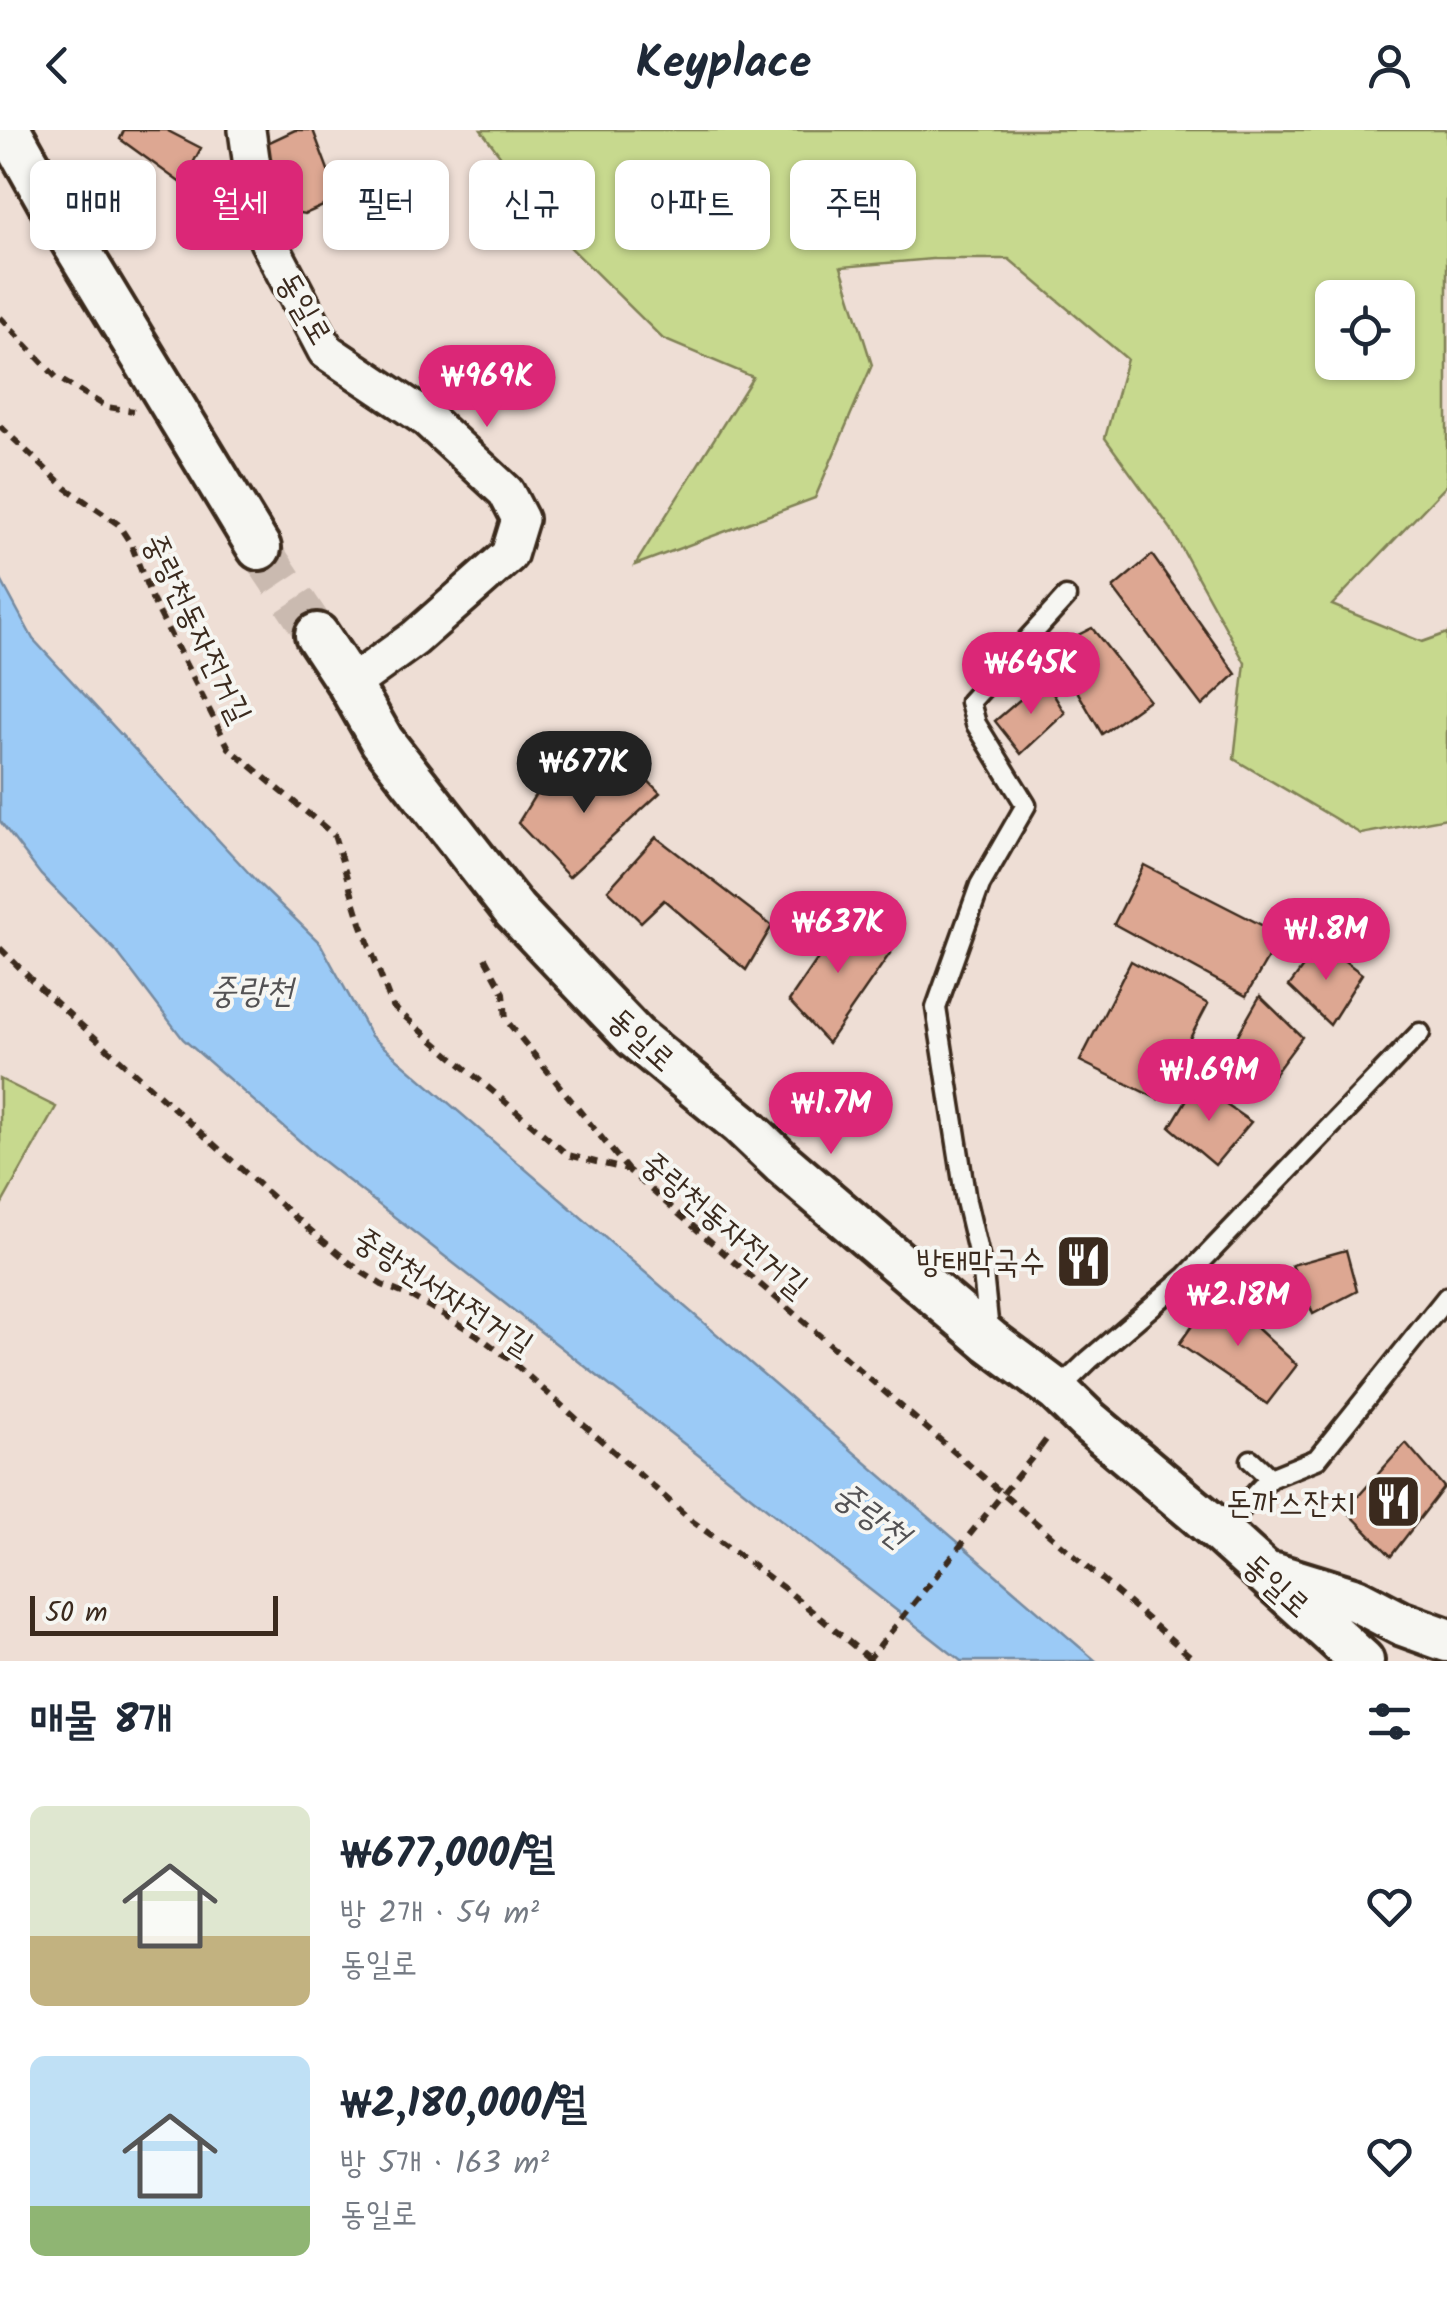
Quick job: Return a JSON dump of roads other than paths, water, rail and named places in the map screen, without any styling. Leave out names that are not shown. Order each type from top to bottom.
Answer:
[{"type":"street","points":[[9,130],[259,548]]},
{"type":"street","name":"동일로","points":[[248,130],[268,241],[326,351],[427,418],[506,492],[520,519],[509,555],[415,638],[350,685]]},
{"type":"street","name":"동일로","points":[[317,635],[382,741],[515,911],[635,1037],[741,1124],[990,1342],[1056,1391],[1362,1661]]},
{"type":"street","points":[[1260,1570],[1356,1600],[1400,1623],[1447,1640]]},
{"type":"lane","points":[[990,1342],[983,1273],[966,1201],[936,1008],[980,885],[1026,805],[976,724],[970,702],[1066,597]]},
{"type":"lane","points":[[1056,1391],[1187,1276],[1420,1033]]},
{"type":"lane","points":[[1220,1532],[1270,1478],[1317,1459],[1447,1297]]},
{"type":"lane","points":[[1251,1460],[1270,1478]]},
{"type":"water","name":"중랑천","points":[[0,578],[33,639],[258,883],[320,943],[371,1036],[1096,1661],[961,1661],[318,1157],[183,1039],[117,952],[41,875],[0,821]]},
{"type":"tunnel","points":[[259,548],[317,635]]},
{"type":"place","name":"방태막국수","points":[[1084,1261]]},
{"type":"place","name":"돈까스잔치","points":[[1394,1502]]}]
